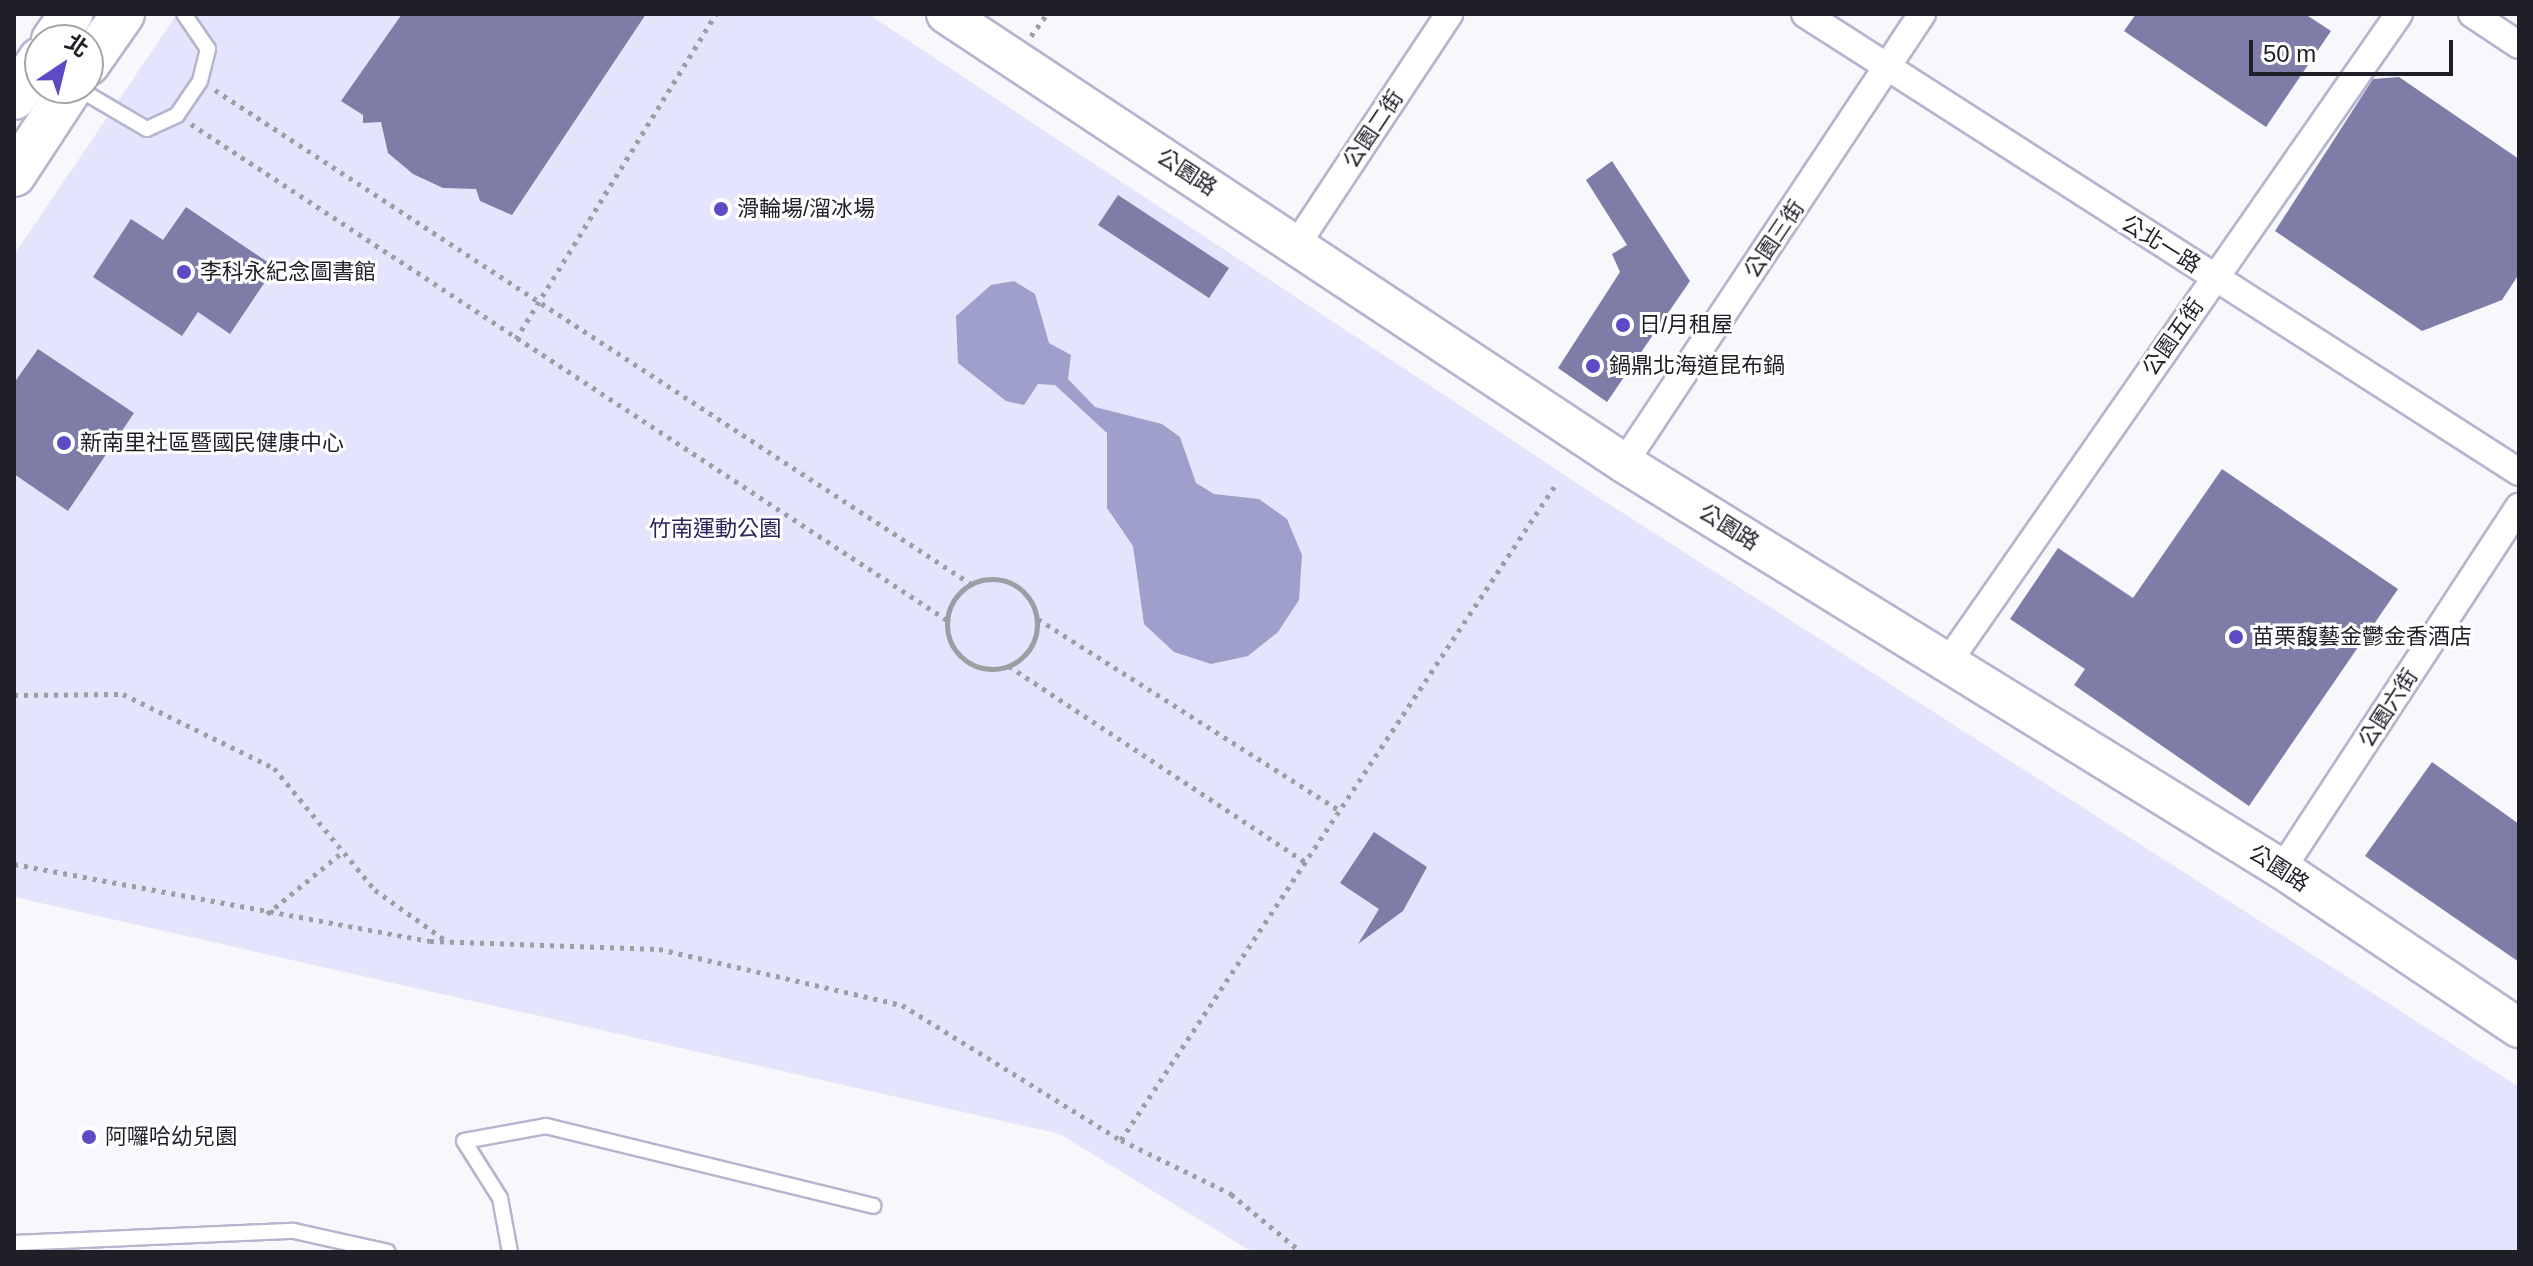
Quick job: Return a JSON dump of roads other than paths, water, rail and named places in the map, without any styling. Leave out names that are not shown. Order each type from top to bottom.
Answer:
[{"type":"main road","points":[[104,41],[123,14]]},
{"type":"main road","points":[[14,175],[63,104]]},
{"type":"street","name":"公園路","points":[[946,14],[1624,463],[2282,869],[2519,1028]]},
{"type":"street","name":"公園二街","points":[[1297,244],[1449,14]]},
{"type":"street","name":"公北一路","points":[[1805,14],[2519,472]]},
{"type":"street","name":"公園三街","points":[[1624,463],[1922,14]]},
{"type":"street","name":"公園五街","points":[[1948,662],[2399,14]]},
{"type":"street","points":[[2472,14],[2519,45]]},
{"type":"street","name":"公園六街","points":[[2282,869],[2519,507]]},
{"type":"lane","points":[[102,104],[147,129],[177,115],[200,81],[208,49],[184,14]]},
{"type":"lane","points":[[510,1252],[500,1198],[464,1141],[546,1126],[873,1206]]},
{"type":"lane","points":[[14,1243],[294,1231],[388,1252]]},
{"type":"water","points":[[1014,281],[1035,294],[1049,343],[1071,355],[1068,379],[1095,407],[1162,424],[1180,437],[1196,483],[1214,494],[1259,499],[1287,519],[1302,555],[1299,600],[1278,632],[1248,656],[1211,664],[1174,652],[1144,624],[1133,546],[1107,508],[1107,433],[1055,385],[1038,384],[1024,405],[1006,401],[958,363],[956,316],[991,285]]},
{"type":"place","name":"滑輪場/溜冰場","points":[[721,209]]},
{"type":"place","name":"李科永紀念圖書館","points":[[184,272]]},
{"type":"place","name":"日/月租屋","points":[[1623,325]]},
{"type":"place","name":"鍋鼎北海道昆布鍋","points":[[1593,366]]},
{"type":"place","name":"新南里社區暨國民健康中心","points":[[64,443]]},
{"type":"place","name":"苗栗馥藝金鬱金香酒店","points":[[2236,637]]},
{"type":"place","name":"阿囉哈幼兒園","points":[[89,1137]]},
{"type":"park label","name":"竹南運動公園","points":[[715,529]]}]
